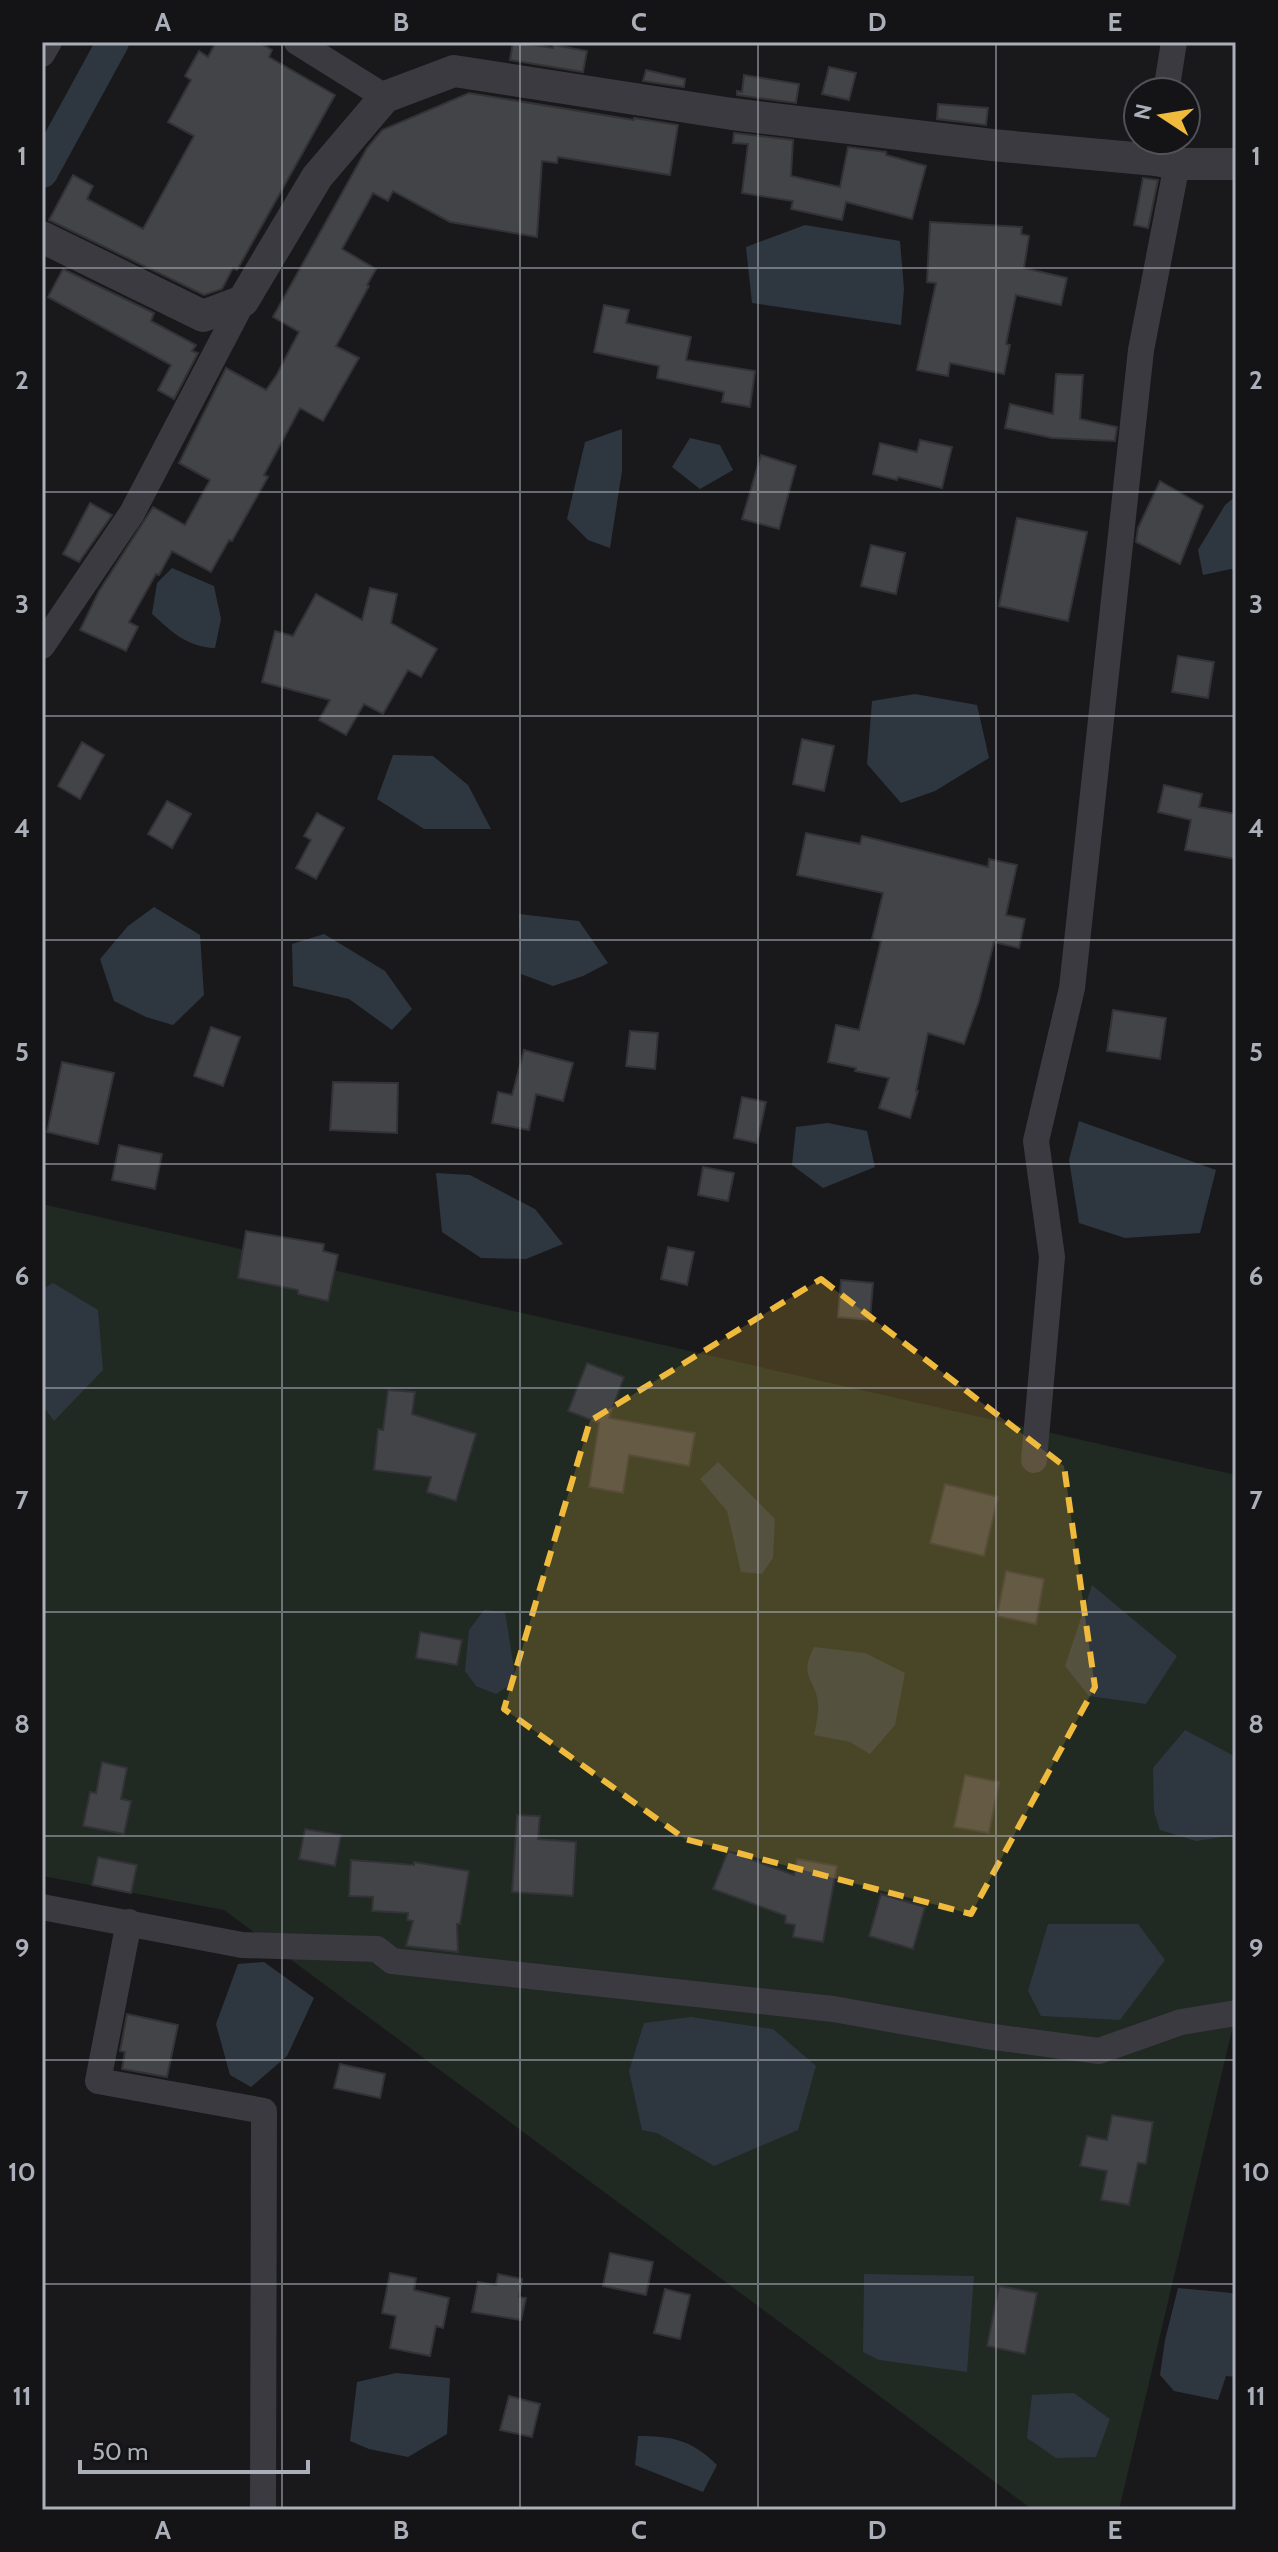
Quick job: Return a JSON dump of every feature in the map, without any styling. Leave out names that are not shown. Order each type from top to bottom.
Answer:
[{"type":"street","points":[[42,54],[49,42]]},
{"type":"street","points":[[297,42],[385,97]]},
{"type":"street","points":[[1169,76],[1174,42]]},
{"type":"street","points":[[42,646],[132,513],[243,301],[317,177],[385,97],[454,71],[732,114],[992,145],[1122,153]]},
{"type":"street","points":[[1034,1460],[1052,1257],[1036,1141],[1072,988],[1164,156]]},
{"type":"street","points":[[1172,156],[1236,164]]},
{"type":"street","points":[[42,237],[203,316],[243,301]]},
{"type":"street","points":[[42,1907],[242,1945],[377,1949],[392,1961],[833,2009],[986,2036],[1099,2051],[1181,2022],[1236,2013]]},
{"type":"street","points":[[129,1922],[98,2081],[264,2111],[263,2510]]},
{"type":"highlighted area","points":[[821,1279],[1064,1466],[1095,1687],[971,1914],[685,1839],[504,1709],[590,1421]]},
{"type":"shaded area","points":[[805,225],[900,241],[904,289],[901,325],[752,303],[746,247]]},
{"type":"shaded area","points":[[622,429],[622,471],[610,548],[588,540],[567,519],[585,442]]},
{"type":"shaded area","points":[[690,438],[720,445],[733,470],[700,489],[672,467]]},
{"type":"shaded area","points":[[1236,496],[1236,570],[1203,575],[1198,550],[1225,505]]},
{"type":"shaded area","points":[[172,568],[214,586],[221,619],[215,648],[188,642],[152,614],[157,583]]},
{"type":"shaded area","points":[[915,694],[977,705],[989,758],[935,791],[901,803],[867,764],[872,701]]},
{"type":"shaded area","points":[[393,755],[433,756],[468,785],[491,829],[424,829],[377,799]]},
{"type":"shaded area","points":[[154,907],[200,935],[204,995],[173,1025],[146,1017],[114,1001],[100,959],[128,926]]},
{"type":"shaded area","points":[[519,914],[579,921],[608,963],[553,986],[521,974]]},
{"type":"shaded area","points":[[324,934],[385,971],[412,1009],[392,1030],[349,999],[293,986],[292,944]]},
{"type":"shaded area","points":[[1079,1121],[1216,1170],[1200,1233],[1125,1238],[1079,1223],[1069,1160]]},
{"type":"shaded area","points":[[828,1123],[867,1131],[875,1167],[823,1188],[792,1165],[796,1127]]},
{"type":"shaded area","points":[[436,1173],[470,1175],[535,1209],[563,1244],[526,1259],[481,1258],[442,1232]]},
{"type":"shaded area","points":[[42,1204],[1236,1475],[1236,2013],[1119,2510],[1033,2510],[224,1910],[42,1876]]},
{"type":"shaded area","points":[[53,1283],[98,1310],[103,1370],[54,1421],[42,1405],[42,1289]]},
{"type":"shaded area","points":[[718,1462],[775,1519],[773,1558],[762,1574],[741,1572],[727,1511],[700,1479]]},
{"type":"shaded area","points":[[1092,1585],[1177,1656],[1146,1704],[1089,1696],[1065,1666]]},
{"type":"shaded area","points":[[484,1610],[505,1612],[516,1681],[496,1694],[476,1686],[465,1671],[469,1630]]},
{"type":"shaded area","points":[[814,1647],[865,1653],[905,1673],[895,1725],[870,1754],[850,1742],[814,1735],[818,1703],[808,1665]]},
{"type":"shaded area","points":[[1185,1730],[1236,1757],[1236,1835],[1196,1841],[1160,1830],[1154,1812],[1153,1768]]},
{"type":"shaded area","points":[[1048,1924],[1138,1924],[1165,1960],[1120,2020],[1041,2016],[1028,1991]]},
{"type":"shaded area","points":[[264,1962],[314,1998],[287,2056],[251,2087],[230,2075],[216,2024],[238,1964]]},
{"type":"shaded area","points":[[691,2017],[773,2029],[816,2066],[798,2130],[714,2166],[657,2133],[642,2130],[629,2071],[644,2023]]},
{"type":"shaded area","points":[[864,2274],[974,2276],[967,2372],[879,2360],[863,2352]]},
{"type":"shaded area","points":[[1178,2288],[1232,2293],[1236,2297],[1236,2377],[1226,2376],[1218,2400],[1174,2391],[1160,2375]]},
{"type":"shaded area","points":[[396,2373],[450,2378],[447,2434],[408,2457],[369,2449],[350,2441],[357,2382]]},
{"type":"shaded area","points":[[1074,2393],[1110,2419],[1096,2457],[1056,2458],[1027,2438],[1032,2395]]},
{"type":"shaded area","points":[[638,2436],[681,2441],[708,2457],[717,2465],[703,2492],[635,2465]]},
{"type":"building","points":[[216,42],[258,42],[272,50],[269,57],[335,95],[237,270],[233,268],[222,289],[204,295],[49,220],[73,175],[93,186],[87,199],[143,229],[194,136],[168,122],[191,80],[185,76],[199,51],[208,57]]},
{"type":"building","points":[[513,42],[587,51],[583,72],[510,60]]},
{"type":"building","points":[[829,67],[856,73],[849,100],[822,94]]},
{"type":"building","points":[[646,70],[685,79],[684,87],[643,81]]},
{"type":"building","points":[[744,75],[799,84],[796,103],[737,95],[737,91],[742,92]]},
{"type":"building","points":[[469,93],[678,125],[670,175],[558,157],[557,163],[542,161],[537,237],[450,222],[393,191],[388,201],[373,193],[342,249],[376,269],[336,346],[359,358],[323,421],[300,408],[264,475],[268,477],[211,572],[172,551],[129,622],[138,627],[126,651],[80,630],[99,591],[153,507],[185,525],[210,480],[179,463],[226,368],[266,390],[276,376],[299,332],[273,317],[367,148],[382,130]]},
{"type":"building","points":[[938,104],[988,108],[986,125],[937,119]]},
{"type":"building","points":[[734,133],[793,140],[791,176],[840,187],[848,147],[886,152],[886,155],[926,166],[912,219],[846,202],[842,220],[791,209],[793,201],[742,193],[748,144],[733,143]]},
{"type":"building","points":[[1143,178],[1158,180],[1148,228],[1134,225]]},
{"type":"building","points":[[930,222],[1022,227],[1021,234],[1029,236],[1024,268],[1067,278],[1061,305],[1016,295],[1006,344],[1010,345],[1004,374],[950,363],[948,376],[917,370],[936,283],[927,282]]},
{"type":"building","points":[[63,269],[154,313],[151,321],[196,345],[192,351],[198,353],[174,399],[158,390],[171,365],[48,297]]},
{"type":"building","points":[[604,305],[629,310],[626,323],[691,337],[686,360],[755,371],[750,407],[722,402],[724,392],[657,378],[659,366],[594,352]]},
{"type":"building","points":[[1056,374],[1083,375],[1080,419],[1117,427],[1115,441],[1052,438],[1005,428],[1010,404],[1053,414]]},
{"type":"building","points":[[920,440],[952,447],[942,488],[873,474],[880,443],[917,452]]},
{"type":"building","points":[[761,455],[796,466],[779,529],[742,519]]},
{"type":"building","points":[[1160,481],[1203,506],[1180,564],[1136,542],[1138,528]]},
{"type":"building","points":[[90,503],[112,515],[79,562],[63,554]]},
{"type":"building","points":[[1017,518],[1087,532],[1068,621],[999,606]]},
{"type":"building","points":[[871,545],[905,553],[896,594],[861,586]]},
{"type":"building","points":[[370,588],[397,594],[391,623],[437,649],[421,677],[408,670],[383,714],[364,704],[346,735],[319,720],[330,700],[262,682],[275,631],[293,636],[316,594],[362,620]]},
{"type":"building","points":[[1178,656],[1214,662],[1208,698],[1172,692]]},
{"type":"building","points":[[802,739],[834,746],[824,791],[793,784]]},
{"type":"building","points":[[82,742],[104,755],[80,799],[58,786]]},
{"type":"building","points":[[1164,785],[1202,794],[1199,807],[1236,814],[1236,859],[1185,850],[1191,820],[1158,812]]},
{"type":"building","points":[[167,801],[191,814],[172,848],[148,834]]},
{"type":"building","points":[[317,813],[344,828],[316,879],[296,868],[311,840],[304,836]]},
{"type":"building","points":[[806,833],[860,844],[862,836],[988,867],[989,859],[1017,865],[1006,915],[1025,919],[1019,948],[994,942],[964,1044],[928,1033],[910,1118],[879,1108],[889,1078],[828,1062],[836,1025],[859,1030],[881,941],[872,939],[883,893],[797,875]]},
{"type":"building","points":[[1113,1010],[1166,1018],[1160,1059],[1107,1051]]},
{"type":"building","points":[[211,1027],[240,1037],[223,1086],[194,1076]]},
{"type":"building","points":[[630,1031],[658,1033],[655,1069],[626,1066]]},
{"type":"building","points":[[524,1050],[573,1063],[563,1101],[536,1094],[529,1130],[492,1123],[498,1092],[512,1095]]},
{"type":"building","points":[[62,1062],[114,1073],[98,1144],[47,1132]]},
{"type":"building","points":[[333,1082],[398,1083],[397,1133],[330,1130]]},
{"type":"building","points":[[742,1097],[766,1102],[757,1143],[734,1138]]},
{"type":"building","points":[[119,1145],[162,1154],[155,1189],[112,1180]]},
{"type":"building","points":[[703,1167],[734,1173],[728,1201],[698,1195]]},
{"type":"building","points":[[246,1231],[324,1244],[323,1251],[338,1255],[328,1301],[298,1294],[298,1290],[238,1278]]},
{"type":"building","points":[[668,1247],[694,1252],[687,1285],[661,1279]]},
{"type":"building","points":[[841,1280],[873,1283],[870,1320],[838,1317]]},
{"type":"building","points":[[587,1363],[624,1377],[609,1418],[695,1433],[689,1466],[629,1455],[623,1493],[589,1487],[599,1423],[568,1411]]},
{"type":"building","points":[[388,1390],[415,1392],[412,1414],[476,1434],[456,1501],[427,1492],[431,1477],[374,1470],[378,1429],[383,1430]]},
{"type":"building","points":[[945,1484],[998,1497],[984,1556],[930,1543]]},
{"type":"building","points":[[1006,1571],[1044,1579],[1036,1624],[997,1616]]},
{"type":"building","points":[[420,1632],[462,1640],[457,1665],[416,1658]]},
{"type":"building","points":[[102,1762],[127,1768],[121,1799],[131,1801],[124,1834],[83,1826],[90,1792],[96,1793]]},
{"type":"building","points":[[965,1775],[999,1782],[989,1833],[954,1827]]},
{"type":"building","points":[[517,1815],[540,1816],[538,1839],[576,1842],[573,1896],[512,1892]]},
{"type":"building","points":[[305,1829],[341,1835],[335,1866],[299,1859]]},
{"type":"building","points":[[728,1851],[794,1875],[797,1859],[837,1866],[823,1942],[793,1937],[795,1925],[785,1923],[786,1916],[713,1889]]},
{"type":"building","points":[[98,1857],[137,1865],[131,1893],[92,1885]]},
{"type":"building","points":[[351,1860],[414,1865],[414,1862],[469,1871],[460,1924],[457,1924],[458,1952],[406,1946],[413,1921],[407,1920],[408,1913],[372,1911],[373,1897],[349,1896]]},
{"type":"building","points":[[881,1894],[925,1907],[913,1949],[869,1936]]},
{"type":"building","points":[[127,2014],[178,2025],[167,2077],[122,2069],[125,2052],[120,2051]]},
{"type":"building","points":[[340,2064],[385,2074],[380,2098],[334,2088]]},
{"type":"building","points":[[1112,2115],[1153,2122],[1146,2164],[1138,2163],[1129,2205],[1101,2200],[1107,2171],[1080,2166],[1087,2136],[1107,2140]]},
{"type":"building","points":[[610,2253],[653,2262],[646,2295],[603,2286]]},
{"type":"building","points":[[390,2273],[416,2278],[414,2290],[449,2298],[443,2328],[436,2326],[430,2356],[390,2348],[396,2316],[382,2313]]},
{"type":"building","points":[[498,2274],[522,2279],[519,2297],[526,2298],[521,2320],[472,2312],[478,2282],[496,2285]]},
{"type":"building","points":[[999,2286],[1037,2293],[1025,2354],[987,2346]]},
{"type":"building","points":[[665,2289],[690,2295],[680,2339],[654,2333]]},
{"type":"building","points":[[509,2396],[540,2404],[532,2437],[500,2430]]},
{"type":"waterway","points":[[42,172],[113,42]]}]
